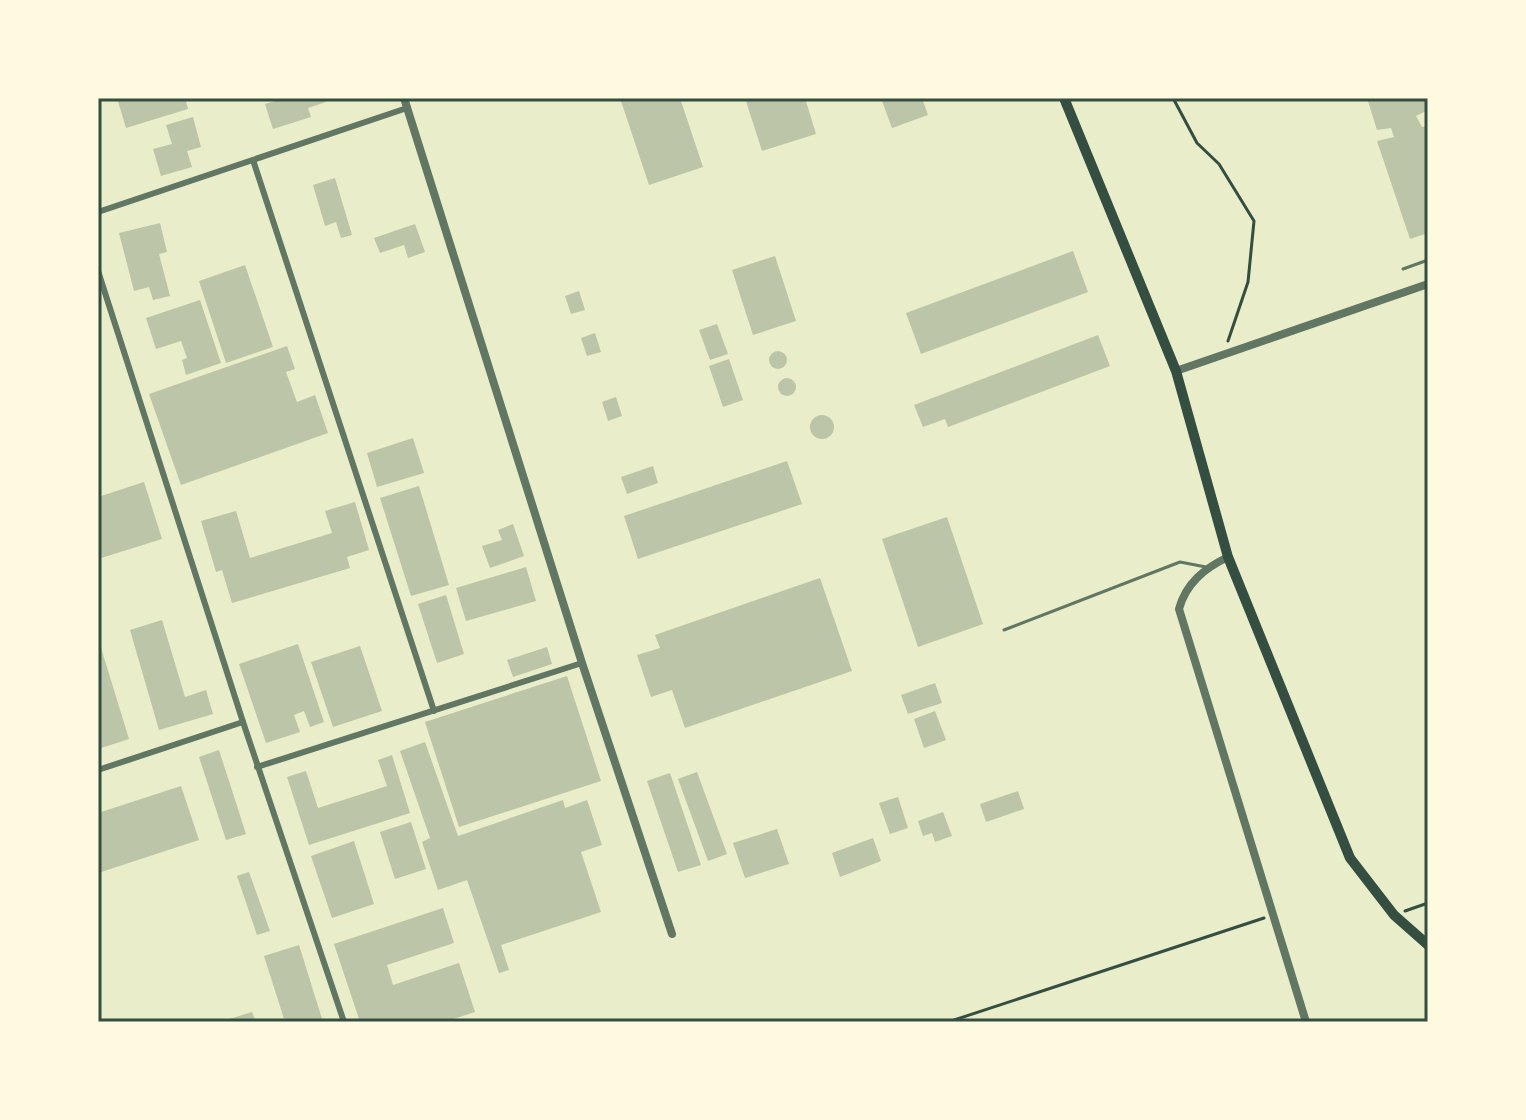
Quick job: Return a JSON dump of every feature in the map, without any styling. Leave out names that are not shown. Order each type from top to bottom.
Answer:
[{"type":"main road","points":[[1064,98],[1176,371],[1228,557],[1350,858],[1394,915],[1428,945]]},
{"type":"street","points":[[98,212],[253,160],[405,103],[582,663],[672,934]]},
{"type":"street","points":[[253,160],[434,711]]},
{"type":"street","points":[[98,271],[257,767],[344,1022]]},
{"type":"street","points":[[1176,371],[1428,284]]},
{"type":"street","points":[[1228,557],[1206,567],[1183,595],[1179,609],[1306,1022]]},
{"type":"street","points":[[257,767],[582,663]]},
{"type":"street","points":[[98,770],[243,722]]},
{"type":"lane","points":[[1403,269],[1428,260]]},
{"type":"lane","points":[[1004,630],[1180,562],[1206,567]]},
{"type":"path","points":[[1173,98],[1197,143],[1219,164],[1254,221],[1248,282],[1230,339],[1216,358]]},
{"type":"path","points":[[1394,915],[1428,903]]},
{"type":"path","points":[[948,1022],[1271,916]]},
{"type":"building","points":[[117,98],[185,98],[188,109],[126,128]]},
{"type":"building","points":[[285,98],[325,98],[326,102],[308,108],[311,117],[273,129],[265,104]]},
{"type":"building","points":[[620,98],[680,98],[703,167],[649,185]]},
{"type":"building","points":[[745,98],[805,98],[816,134],[762,151]]},
{"type":"building","points":[[881,98],[922,98],[928,115],[892,128]]},
{"type":"building","points":[[1367,98],[1426,98],[1428,110],[1416,116],[1422,127],[1428,126],[1428,233],[1410,239],[1377,141],[1394,137],[1391,128],[1377,130]]},
{"type":"building","points":[[193,117],[201,147],[187,151],[192,167],[161,176],[153,149],[172,144],[166,125]]},
{"type":"building","points":[[335,178],[352,235],[341,238],[336,222],[325,226],[313,185]]},
{"type":"building","points":[[160,223],[167,252],[159,254],[170,296],[153,300],[149,287],[134,291],[119,233]]},
{"type":"building","points":[[415,224],[425,252],[408,258],[404,245],[380,253],[374,238]]},
{"type":"building","points":[[1073,251],[1088,292],[921,354],[906,313]]},
{"type":"building","points":[[775,256],[796,321],[753,335],[732,270]]},
{"type":"building","points":[[245,265],[273,347],[226,363],[199,281]]},
{"type":"building","points":[[579,291],[585,310],[571,314],[565,296]]},
{"type":"building","points":[[200,300],[221,363],[186,375],[182,360],[187,358],[181,341],[156,349],[146,318]]},
{"type":"building","points":[[717,324],[728,354],[710,360],[699,330]]},
{"type":"building","points":[[595,333],[601,352],[587,356],[581,338]]},
{"type":"building","points":[[1098,335],[1110,366],[948,427],[945,419],[923,427],[914,405]]},
{"type":"building","points":[[287,346],[295,369],[286,372],[297,402],[315,395],[328,433],[181,485],[149,394]]},
{"type":"building","points":[[778,351],[787,360],[778,369],[769,360]]},
{"type":"building","points":[[729,359],[743,400],[723,407],[709,366]]},
{"type":"building","points":[[787,378],[796,387],[787,396],[778,387]]},
{"type":"building","points":[[616,397],[622,416],[608,421],[602,402]]},
{"type":"building","points":[[822,415],[830,419],[834,427],[830,435],[822,439],[814,435],[810,427],[814,419]]},
{"type":"building","points":[[413,438],[424,473],[377,487],[367,453]]},
{"type":"building","points":[[787,461],[802,504],[638,559],[624,516]]},
{"type":"building","points":[[653,466],[658,483],[627,494],[621,477]]},
{"type":"building","points":[[144,482],[162,539],[98,559],[98,497]]},
{"type":"building","points":[[419,486],[449,585],[411,596],[380,498]]},
{"type":"building","points":[[355,502],[369,550],[347,557],[350,568],[232,603],[222,570],[216,572],[201,521],[236,511],[250,558],[332,533],[325,511]]},
{"type":"building","points":[[947,517],[983,624],[918,647],[882,539]]},
{"type":"building","points":[[513,524],[524,556],[490,568],[482,546],[502,540],[498,530]]},
{"type":"building","points":[[526,567],[536,601],[466,621],[456,588]]},
{"type":"building","points":[[820,578],[852,671],[685,728],[672,690],[651,697],[637,655],[660,648],[655,635]]},
{"type":"building","points":[[446,595],[464,654],[437,663],[418,604]]},
{"type":"building","points":[[162,620],[185,697],[206,690],[213,714],[159,730],[130,630]]},
{"type":"building","points":[[98,638],[129,739],[98,749]]},
{"type":"building","points":[[298,644],[324,722],[310,727],[304,711],[294,715],[300,732],[266,743],[239,664]]},
{"type":"building","points":[[360,646],[382,711],[333,727],[311,662]]},
{"type":"building","points":[[547,647],[552,664],[513,677],[507,660]]},
{"type":"building","points":[[567,676],[601,781],[459,827],[425,722]]},
{"type":"building","points":[[935,683],[942,703],[908,714],[901,695]]},
{"type":"building","points":[[935,711],[946,740],[924,748],[914,719]]},
{"type":"building","points":[[425,742],[458,836],[563,800],[565,808],[587,800],[602,845],[581,852],[601,912],[501,945],[509,970],[499,973],[467,880],[438,890],[422,842],[430,838],[400,751]]},
{"type":"building","points":[[219,750],[246,834],[226,840],[199,757]]},
{"type":"building","points":[[392,755],[410,813],[309,845],[287,777],[306,771],[318,808],[387,786],[378,760]]},
{"type":"building","points":[[697,772],[727,854],[708,861],[678,779]]},
{"type":"building","points":[[670,773],[701,865],[678,872],[647,781]]},
{"type":"building","points":[[181,786],[199,840],[98,873],[98,813]]},
{"type":"building","points":[[1018,791],[1024,809],[986,822],[980,804]]},
{"type":"building","points":[[898,797],[908,828],[890,834],[879,803]]},
{"type":"building","points":[[943,812],[952,836],[935,842],[932,833],[923,836],[918,821]]},
{"type":"building","points":[[411,822],[426,869],[395,879],[380,832]]},
{"type":"building","points":[[777,829],[789,864],[745,878],[733,843]]},
{"type":"building","points":[[873,838],[881,861],[840,877],[832,853]]},
{"type":"building","points":[[354,841],[374,904],[332,918],[311,856]]},
{"type":"building","points":[[249,872],[270,931],[257,935],[237,876]]},
{"type":"building","points":[[443,908],[454,943],[387,965],[393,985],[459,963],[475,1012],[444,1022],[360,1022],[334,944]]},
{"type":"building","points":[[299,945],[323,1022],[285,1022],[264,956]]},
{"type":"building","points":[[252,1012],[256,1022],[223,1022],[223,1021]]}]
